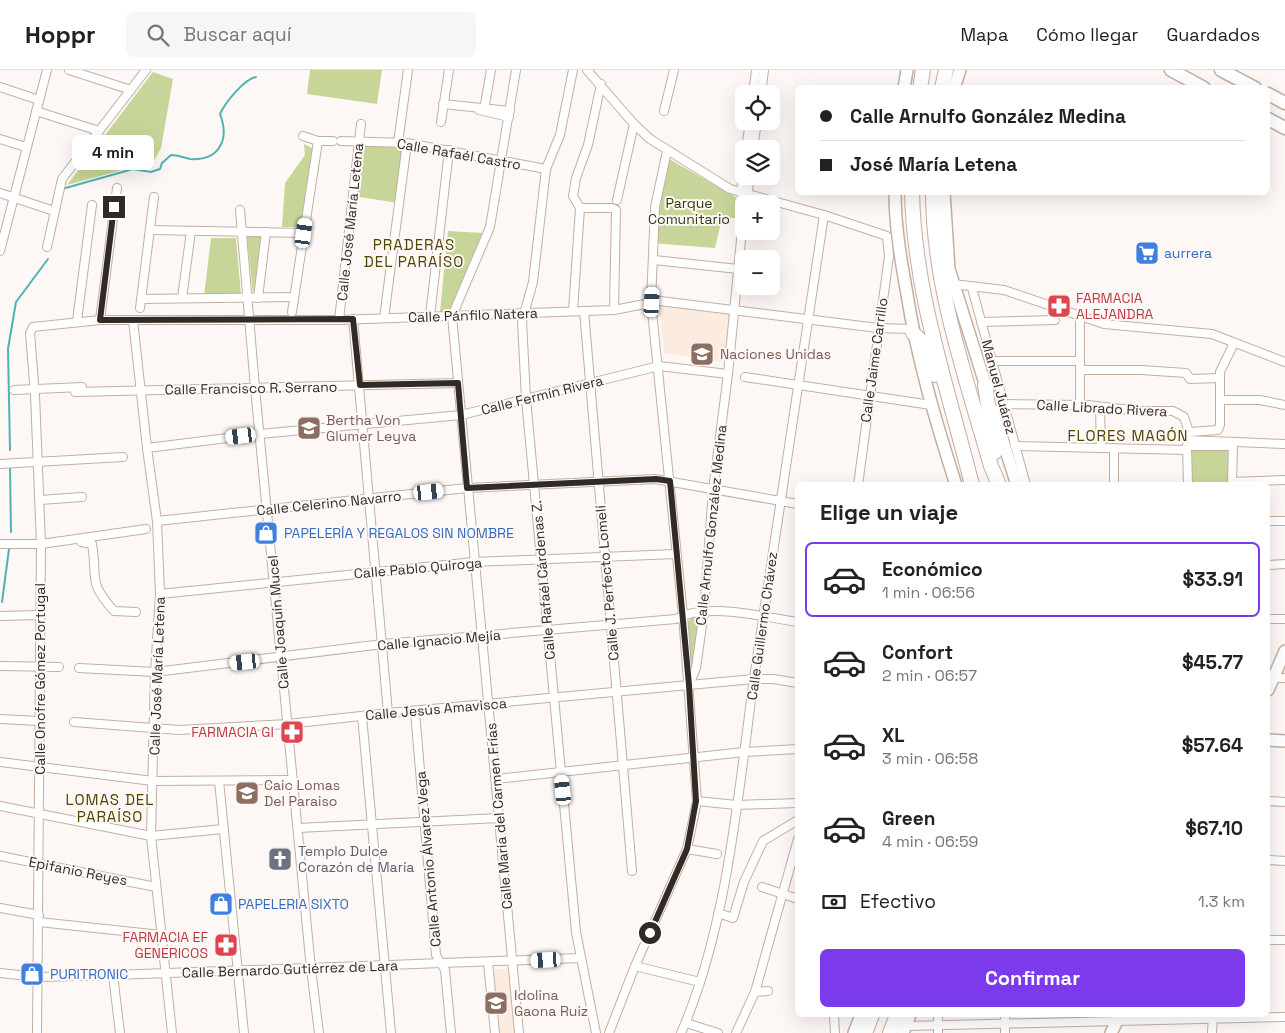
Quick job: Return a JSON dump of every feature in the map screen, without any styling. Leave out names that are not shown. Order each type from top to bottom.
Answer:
[{"type":"highway","points":[[920,85],[923,70]]},
{"type":"highway","points":[[943,85],[946,70]]},
{"type":"highway","points":[[912,195],[916,252],[923,296],[971,482]]},
{"type":"highway","points":[[933,195],[936,240],[950,323],[991,466],[999,482]]},
{"type":"highway","points":[[912,331],[922,342],[958,432]]},
{"type":"highway","points":[[985,385],[1000,482]]},
{"type":"highway","points":[[865,1033],[871,1017]]},
{"type":"highway","points":[[890,1033],[904,1022]]},
{"type":"main road","points":[[1171,70],[1198,85]]},
{"type":"main road","points":[[1221,70],[1249,85]]},
{"type":"main road","points":[[1270,95],[1285,103]]},
{"type":"main road","points":[[1270,121],[1285,128]]},
{"type":"street","points":[[0,251],[12,197],[47,70]]},
{"type":"street","points":[[69,70],[131,90]]},
{"type":"street","points":[[48,247],[62,179],[146,70]]},
{"type":"street","points":[[398,143],[408,70]]},
{"type":"street","points":[[440,122],[449,70]]},
{"type":"street","points":[[482,110],[491,70]]},
{"type":"street","name":"Calle María del Carmen Frías","points":[[516,70],[490,227],[452,316],[519,1033]]},
{"type":"street","name":"Calle Rafaél Cárdenas Z.","points":[[573,70],[560,135],[546,169],[533,282],[522,326],[526,399],[576,932],[596,1033]]},
{"type":"street","points":[[587,70],[634,124],[667,151],[730,189],[824,214]]},
{"type":"street","points":[[664,111],[674,70]]},
{"type":"street","points":[[754,85],[756,70]]},
{"type":"street","points":[[762,85],[764,70]]},
{"type":"street","points":[[904,85],[907,70]]},
{"type":"street","points":[[955,85],[960,70]]},
{"type":"street","points":[[574,311],[580,208],[573,196],[576,178],[588,145],[601,84]]},
{"type":"street","points":[[0,87],[39,100]]},
{"type":"street","points":[[443,104],[509,114]]},
{"type":"street","points":[[36,111],[99,132]]},
{"type":"street","name":"Calle José María Letena","points":[[339,320],[361,124]]},
{"type":"street","points":[[617,200],[634,124]]},
{"type":"street","name":"Calle Rafaél Castro","points":[[304,136],[318,141],[407,143],[546,169]]},
{"type":"street","points":[[0,139],[26,147]]},
{"type":"street","points":[[292,312],[318,141]]},
{"type":"street","points":[[384,318],[407,143]]},
{"type":"street","points":[[430,316],[449,150]]},
{"type":"street","points":[[667,151],[655,207],[652,302],[689,685]]},
{"type":"street","points":[[744,185],[744,193]]},
{"type":"street","points":[[744,193],[747,185]]},
{"type":"street","points":[[100,320],[117,188]]},
{"type":"street","points":[[0,194],[54,211]]},
{"type":"street","points":[[895,195],[902,268],[912,331],[931,405],[955,482]]},
{"type":"street","points":[[944,195],[946,242],[953,284],[1016,482]]},
{"type":"street","points":[[140,308],[154,197]]},
{"type":"street","points":[[77,321],[92,205]]},
{"type":"street","points":[[580,208],[612,208],[616,210],[614,310]]},
{"type":"street","name":"Calle Joaquín Mucel","points":[[240,210],[255,388],[311,969],[319,1033]]},
{"type":"street","name":"Calle Jaime Carrillo","points":[[824,214],[887,236],[889,256],[858,482]]},
{"type":"street","name":"Calle Guillermo Chávez","points":[[681,1033],[700,982],[718,913],[744,752],[824,214]]},
{"type":"street","points":[[150,230],[304,233]]},
{"type":"street","points":[[182,298],[191,231]]},
{"type":"street","points":[[258,298],[266,232]]},
{"type":"street","points":[[654,260],[735,269]]},
{"type":"street","points":[[953,284],[972,288],[1004,290],[1115,326],[1196,331],[1212,334],[1285,362]]},
{"type":"street","name":"Manuel Juárez","points":[[972,288],[1025,482]]},
{"type":"street","name":"Calle Arnulfo González Medina","points":[[609,1033],[635,966],[687,849],[696,801],[689,685],[696,668],[704,611],[713,490],[728,374],[736,295]]},
{"type":"street","points":[[141,299],[294,297]]},
{"type":"street","name":"Calle Pánfilo Natera","points":[[33,327],[100,320],[339,320],[524,314],[614,310],[660,301],[912,331]]},
{"type":"street","name":"Calle J. Perfecto Lomelí","points":[[584,311],[632,871]]},
{"type":"street","points":[[1080,316],[1080,405]]},
{"type":"street","points":[[353,319],[384,644],[388,713]]},
{"type":"street","name":"Calle José María Letena","points":[[133,320],[147,448],[158,521],[160,594],[154,672],[151,836],[172,1033]]},
{"type":"street","points":[[981,322],[1055,320]]},
{"type":"street","name":"Calle Onofre Gómez Portugal","points":[[33,327],[30,333],[35,389],[43,543],[39,668],[38,1033]]},
{"type":"street","points":[[1188,482],[1187,445],[1189,432],[1218,430],[1220,424],[1220,378],[1222,365],[1234,343]]},
{"type":"street","points":[[991,361],[1080,365],[1186,374],[1190,378],[1220,378]]},
{"type":"street","name":"Calle Fermín Rivera","points":[[147,448],[260,434],[461,416],[658,366],[728,374]]},
{"type":"street","points":[[745,377],[931,405]]},
{"type":"street","name":"Calle Francisco R. Serrano","points":[[74,392],[458,383]]},
{"type":"street","points":[[14,390],[82,386]]},
{"type":"street","points":[[1220,400],[1260,400],[1285,406]]},
{"type":"street","name":"Calle Librado Rivera","points":[[1004,404],[1080,405],[1174,411],[1184,417],[1189,432]]},
{"type":"street","points":[[1100,407],[1101,448]]},
{"type":"street","points":[[1015,446],[1134,450],[1187,445],[1229,446],[1232,442],[1285,444]]},
{"type":"street","points":[[1232,442],[1232,482]]},
{"type":"street","points":[[1114,448],[1114,482]]},
{"type":"street","points":[[0,464],[123,456]]},
{"type":"street","name":"Calle Celerino Navarro","points":[[158,521],[467,488],[656,479],[795,504]]},
{"type":"street","points":[[1250,482],[1285,480]]},
{"type":"street","points":[[40,500],[82,497]]},
{"type":"street","points":[[1270,521],[1285,521]]},
{"type":"street","points":[[0,544],[43,543],[146,529]]},
{"type":"street","points":[[43,543],[54,546],[84,542],[92,544],[94,581],[100,596],[114,611],[136,612]]},
{"type":"street","name":"Calle Pablo Quiroga","points":[[160,594],[474,562],[676,554]]},
{"type":"street","points":[[1270,565],[1285,564]]},
{"type":"street","name":"Calle Ignacio Mejía","points":[[79,668],[154,672],[384,644],[676,619],[683,615],[704,611],[795,622]]},
{"type":"street","points":[[0,616],[40,615]]},
{"type":"street","points":[[1270,619],[1285,619]]},
{"type":"street","points":[[1285,651],[1270,678],[1285,678]]},
{"type":"street","points":[[0,666],[59,667]]},
{"type":"street","name":"Calle Jesús Amavisca","points":[[74,722],[154,726],[179,730],[288,724],[754,679],[773,679],[795,683]]},
{"type":"street","name":"Calle Antonio Álvarez Vega","points":[[415,712],[436,956],[445,970],[452,1033]]},
{"type":"street","points":[[362,716],[391,1033]]},
{"type":"street","points":[[0,719],[39,721]]},
{"type":"street","points":[[1270,740],[1285,741]]},
{"type":"street","points":[[496,779],[744,752],[795,749]]},
{"type":"street","points":[[0,762],[153,781],[293,780]]},
{"type":"street","points":[[219,781],[244,1033]]},
{"type":"street","points":[[696,801],[736,804],[795,803]]},
{"type":"street","points":[[1270,801],[1285,802]]},
{"type":"street","points":[[0,806],[151,836],[223,830]]},
{"type":"street","points":[[298,828],[499,818]]},
{"type":"street","points":[[718,913],[732,918],[744,882],[762,841],[795,822]]},
{"type":"street","points":[[687,849],[717,854]]},
{"type":"street","points":[[736,1033],[755,992],[795,850]]},
{"type":"street","name":"Epifanio Reyes","points":[[0,856],[156,887]]},
{"type":"street","points":[[1270,860],[1285,861]]},
{"type":"street","points":[[762,887],[795,898]]},
{"type":"street","points":[[0,908],[39,919],[161,935]]},
{"type":"street","points":[[1270,940],[1285,940]]},
{"type":"street","name":"Calle Bernardo Gutiérrez de Lara","points":[[0,974],[38,977],[165,974],[581,958]]},
{"type":"street","points":[[488,962],[495,1033]]},
{"type":"street","points":[[635,966],[700,982]]},
{"type":"street","points":[[113,975],[120,1033]]},
{"type":"street","points":[[755,992],[768,991]]},
{"type":"street","points":[[834,1017],[835,1033]]},
{"type":"street","points":[[854,1033],[860,1017]]},
{"type":"street","points":[[938,1017],[938,1030]]},
{"type":"street","points":[[1212,1033],[1213,1017]]},
{"type":"street","points":[[904,1022],[938,1030],[1005,1029],[1118,1018],[1285,1017]]},
{"type":"street","points":[[1111,1033],[1118,1018]]},
{"type":"street","points":[[686,1023],[718,1033]]},
{"type":"shaded area","points":[[659,304],[732,314],[726,363],[664,353]]},
{"type":"shaded area","points":[[491,969],[508,969],[515,1033],[498,1033]]},
{"type":"green space","points":[[310,70],[382,70],[377,104],[307,94]]},
{"type":"green space","points":[[153,72],[173,79],[161,148],[149,169],[133,167],[67,185]]},
{"type":"green space","points":[[360,143],[405,143],[398,203],[353,196]]},
{"type":"green space","points":[[304,144],[314,149],[302,227],[282,227],[285,183],[305,155]]},
{"type":"green space","name":"Parque Comunitario","points":[[664,156],[735,197],[735,218],[722,218],[715,248],[651,243]]},
{"type":"green space","points":[[448,231],[483,233],[448,313],[440,312]]},
{"type":"green space","points":[[247,236],[263,236],[253,294]]},
{"type":"green space","points":[[211,238],[236,238],[241,295],[204,296]]},
{"type":"green space","points":[[1192,440],[1236,440],[1236,482],[1192,482]]},
{"type":"green space","points":[[700,616],[693,665],[690,669],[686,624],[691,618]]},
{"type":"waterway","points":[[62,189],[133,169],[151,172],[160,169],[162,163],[171,155],[200,159],[215,152],[223,140],[223,123],[220,114],[222,109],[246,82],[256,77]]},
{"type":"waterway","points":[[10,450],[8,349],[16,302],[48,259]]},
{"type":"waterway","points":[[10,466],[11,532]]},
{"type":"waterway","points":[[2,602],[9,549]]},
{"type":"place","name":"aurrera","points":[[1147,253]]},
{"type":"place","name":"FARMACIA ALEJANDRA","points":[[1059,306]]},
{"type":"place","name":"Naciones Unidas","points":[[702,354]]},
{"type":"place","name":"Bertha Von Glumer Leyva","points":[[309,428]]},
{"type":"place","name":"PAPELERÍA Y REGALOS SIN NOMBRE","points":[[266,533]]},
{"type":"place","name":"FARMACIA GI","points":[[292,732]]},
{"type":"place","name":"Caic Lomas Del Paraiso","points":[[247,793]]},
{"type":"place","name":"Templo Dulce Corazón de María","points":[[280,859]]},
{"type":"place","name":"PAPELERIA SIXTO","points":[[221,904]]},
{"type":"place","name":"FARMACIA EF GENERICOS","points":[[226,945]]},
{"type":"place","name":"PURITRONIC","points":[[32,974]]},
{"type":"place","name":"Idolina Gaona Ruiz","points":[[496,1003]]},
{"type":"district","name":"PRADERAS DEL PARAÍSO","points":[[414,252]]},
{"type":"district","name":"FLORES MAGÓN","points":[[1128,435]]},
{"type":"district","name":"LOMAS DEL PARAÍSO","points":[[110,808]]},
{"type":"route","points":[[114,207],[100,320],[249,321],[353,319],[360,385],[458,383],[467,488],[656,479],[670,481],[689,685],[696,801],[687,849],[650,933]]}]
